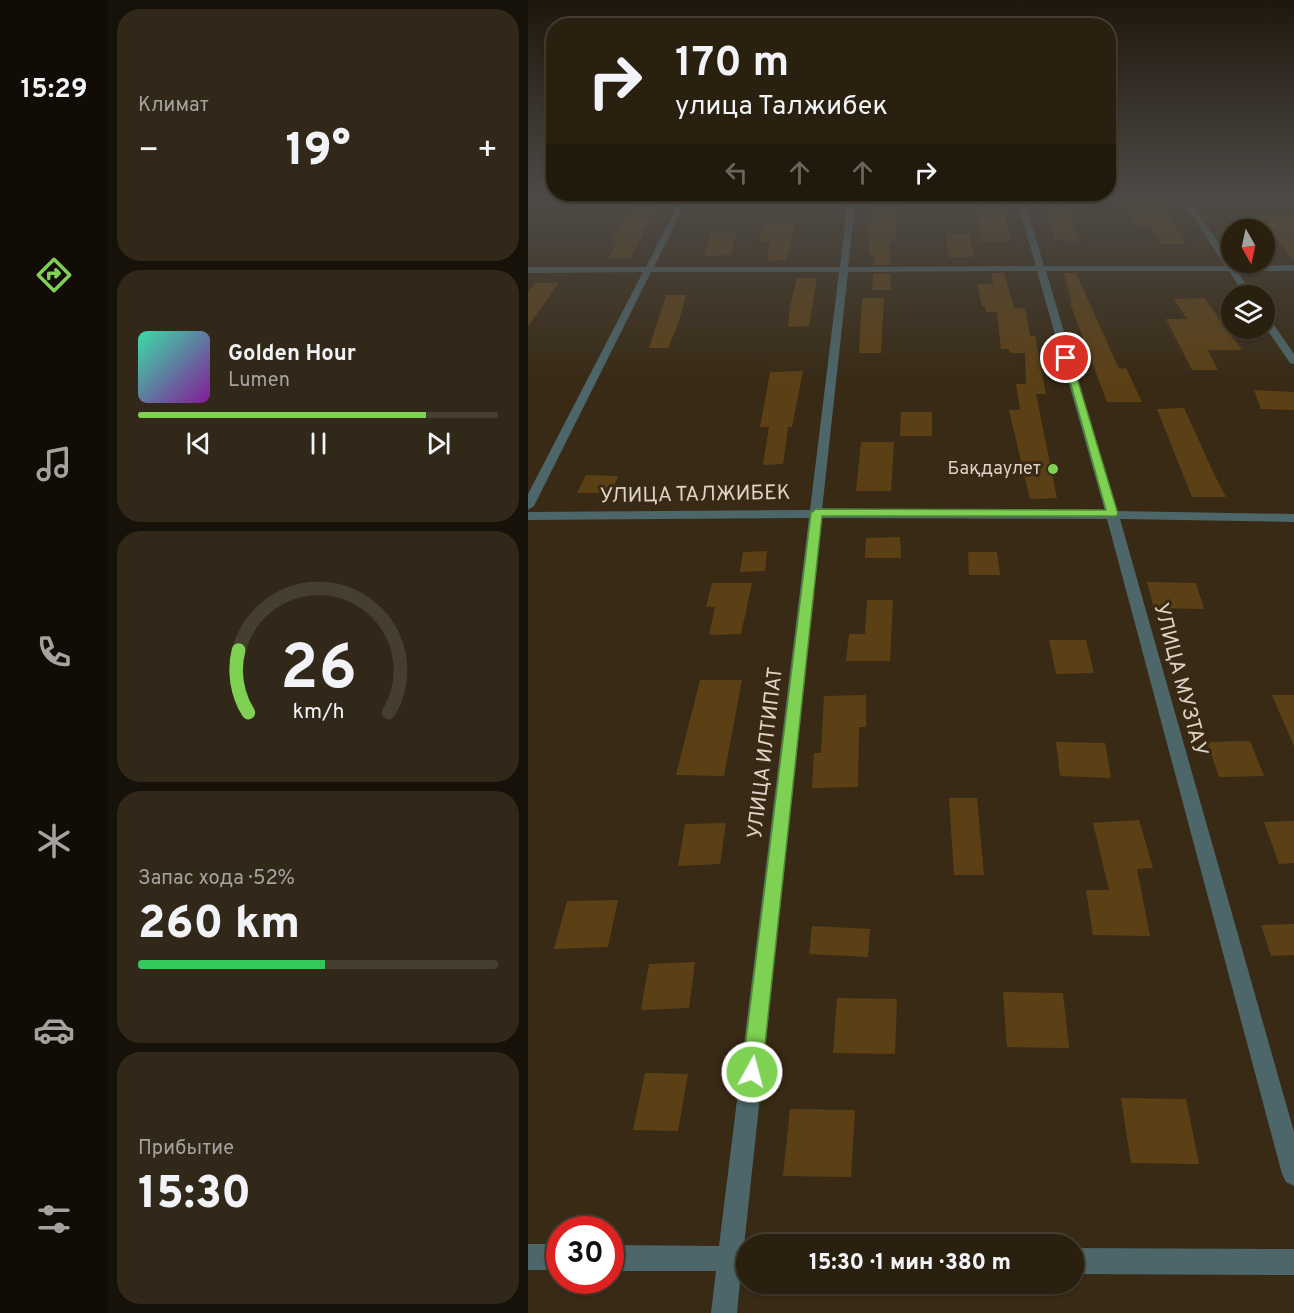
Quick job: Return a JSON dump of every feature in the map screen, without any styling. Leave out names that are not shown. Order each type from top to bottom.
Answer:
[{"type":"street","points":[[528,506],[654,259]]},
{"type":"street","name":"УЛИЦА ИЛТИПАТ","points":[[742,1234],[816,513],[845,259]]},
{"type":"street","name":"УЛИЦА МУЗТАУ","points":[[1037,259],[1112,514],[1294,1174]]},
{"type":"street","points":[[528,270],[1221,268]]},
{"type":"street","points":[[1275,268],[1294,268]]},
{"type":"street","points":[[1275,333],[1294,361]]},
{"type":"street","name":"УЛИЦА ТАЛЖИБЕК","points":[[528,516],[816,513],[1112,514],[1294,518]]},
{"type":"street","points":[[528,1257],[546,1257]]},
{"type":"street","points":[[624,1258],[736,1259]]},
{"type":"street","points":[[1084,1261],[1294,1262]]},
{"type":"street","name":"УЛИЦА ИЛТИПАТ","points":[[724,1313],[736,1270]]},
{"type":"building","points":[[767,259],[786,259],[786,260]]},
{"type":"building","points":[[874,259],[890,259],[890,265],[874,265]]},
{"type":"building","points":[[992,273],[1004,273],[1014,308],[1025,308],[1030,336],[1035,336],[1046,394],[1036,394],[1057,498],[1030,499],[1009,410],[1020,410],[1016,384],[1026,384],[1025,353],[1010,353],[1009,349],[1001,349],[997,312],[986,312],[985,306],[982,306],[977,284],[993,284]]},
{"type":"building","points":[[1064,273],[1076,273],[1119,369],[1126,368],[1142,402],[1107,402],[1070,303],[1072,303]]},
{"type":"building","points":[[873,274],[890,274],[891,290],[872,290]]},
{"type":"building","points":[[797,278],[817,278],[809,326],[788,327],[790,306]]},
{"type":"building","points":[[535,283],[559,283],[528,326],[528,293]]},
{"type":"building","points":[[666,295],[686,295],[678,324],[668,348],[649,348]]},
{"type":"building","points":[[862,298],[884,298],[881,353],[859,353]]},
{"type":"building","points":[[1204,298],[1221,321],[1221,339],[1234,339],[1242,350],[1208,350],[1218,370],[1192,370],[1166,319],[1187,319],[1174,299]]},
{"type":"building","points":[[803,371],[792,427],[788,427],[783,464],[763,465],[769,427],[760,427],[770,372]]},
{"type":"building","points":[[1254,390],[1294,392],[1294,410],[1261,409]]},
{"type":"building","points":[[1184,408],[1226,497],[1192,497],[1157,409]]},
{"type":"building","points":[[901,412],[932,412],[932,436],[900,436]]},
{"type":"building","points":[[861,442],[894,442],[891,491],[856,491]]},
{"type":"building","points":[[586,475],[618,476],[611,493],[577,493]]},
{"type":"building","points":[[900,537],[901,558],[865,558],[866,538]]},
{"type":"building","points":[[767,551],[765,571],[740,572],[743,552]]},
{"type":"building","points":[[968,552],[997,552],[1000,575],[969,575]]},
{"type":"building","points":[[1147,582],[1196,583],[1204,609],[1154,608]]},
{"type":"building","points":[[712,583],[752,583],[741,634],[709,635],[715,607],[706,607]]},
{"type":"building","points":[[867,600],[893,600],[890,661],[846,661],[849,634],[865,634]]},
{"type":"building","points":[[1049,640],[1086,640],[1094,673],[1056,674]]},
{"type":"building","points":[[700,680],[742,680],[724,776],[676,775]]},
{"type":"building","points":[[866,695],[866,727],[859,727],[858,787],[812,788],[814,753],[821,753],[824,696]]},
{"type":"building","points":[[1272,695],[1294,695],[1294,746]]},
{"type":"building","points":[[1250,741],[1264,776],[1219,777],[1207,742]]},
{"type":"building","points":[[1056,742],[1105,743],[1111,778],[1060,776]]},
{"type":"building","points":[[949,798],[977,798],[984,875],[954,875]]},
{"type":"building","points":[[1139,820],[1153,868],[1137,869],[1150,936],[1093,935],[1086,890],[1109,890],[1093,823]]},
{"type":"building","points":[[1294,821],[1294,863],[1279,864],[1264,822]]},
{"type":"building","points":[[726,823],[720,864],[678,866],[685,824]]},
{"type":"building","points":[[618,900],[608,947],[554,949],[567,901]]},
{"type":"building","points":[[1294,924],[1294,955],[1271,956],[1261,925]]},
{"type":"building","points":[[812,926],[870,929],[868,957],[809,954]]},
{"type":"building","points":[[695,962],[689,1008],[641,1010],[649,964]]},
{"type":"building","points":[[1003,992],[1063,993],[1069,1048],[1007,1047]]},
{"type":"building","points":[[837,998],[897,999],[895,1054],[833,1053]]},
{"type":"building","points":[[645,1073],[688,1074],[678,1131],[633,1130]]},
{"type":"building","points":[[1121,1098],[1186,1099],[1199,1164],[1131,1163]]},
{"type":"building","points":[[790,1109],[855,1110],[851,1177],[783,1176]]},
{"type":"place","name":"Бақдаулет","points":[[1053,469]]},
{"type":"route","points":[[752,1072],[816,513],[1112,514],[1066,358]]}]
